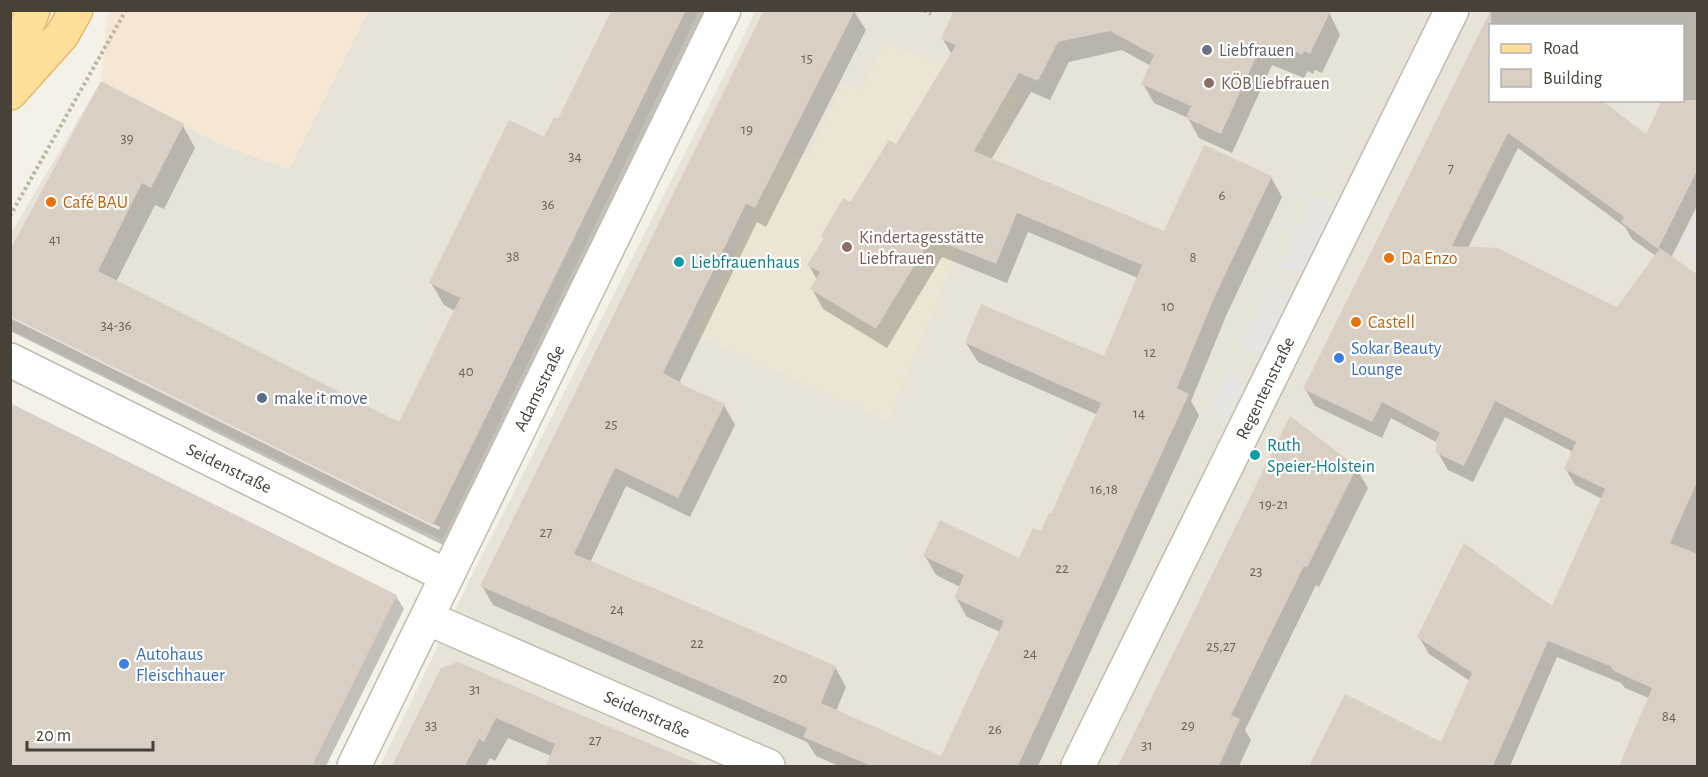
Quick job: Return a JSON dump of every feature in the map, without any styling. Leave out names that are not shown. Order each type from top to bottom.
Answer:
[{"type":"main road","points":[[10,72],[33,10]]},
{"type":"main road","points":[[10,93],[62,35],[76,10]]},
{"type":"street","name":"Adamsstraße","points":[[354,766],[724,10]]},
{"type":"street","name":"Regentenstraße","points":[[1078,766],[1452,10]]},
{"type":"street","name":"Seidenstraße","points":[[10,360],[447,576]]},
{"type":"street","name":"Seidenstraße","points":[[427,618],[768,766]]},
{"type":"path","points":[[10,216],[126,10]]},
{"type":"path","points":[[924,10],[931,14]]},
{"type":"shaded area","points":[[108,11],[368,11],[289,169],[218,143],[101,81]]},
{"type":"shaded area","points":[[368,11],[699,11],[442,540],[11,330],[11,233],[101,81],[218,143],[289,169]]},
{"type":"shaded area","points":[[755,11],[1697,11],[1697,766],[380,766],[473,573]]},
{"type":"shaded area","name":"Kindertagesstätte Liebfrauen","points":[[885,42],[1019,97],[888,421],[693,334],[784,151],[806,160],[843,85],[861,90]]},
{"type":"shaded area","points":[[1313,195],[1339,207],[1304,278],[1278,266]]},
{"type":"shaded area","points":[[1697,206],[1697,257],[1678,247]]},
{"type":"shaded area","points":[[1269,285],[1292,303],[1263,362],[1240,345]]},
{"type":"shaded area","points":[[1229,367],[1247,395],[1228,434],[1210,407]]},
{"type":"building","points":[[612,10],[686,10],[433,525],[10,316],[10,250],[101,81],[184,124],[151,188],[142,183],[98,271],[399,422],[460,298],[429,283],[509,120],[544,137],[554,117],[558,119]]},
{"type":"building","points":[[764,10],[855,10],[755,208],[746,204],[663,373],[725,404],[678,498],[615,468],[574,554],[836,666],[821,703],[941,756],[1004,621],[954,598],[964,575],[923,556],[940,520],[1019,558],[1033,528],[1041,531],[1049,513],[1051,514],[1101,403],[965,343],[981,304],[1104,356],[1142,265],[1017,213],[996,264],[931,238],[876,329],[810,289],[820,272],[807,265],[824,238],[821,236],[843,198],[850,202],[889,140],[896,144],[956,45],[941,39],[954,10],[1331,10],[1310,54],[1304,51],[1302,55],[1296,52],[1293,59],[1261,46],[1221,134],[1186,118],[1191,106],[1141,84],[1154,55],[1110,31],[1058,42],[1038,81],[1019,73],[974,151],[1164,231],[1204,145],[1272,176],[1215,296],[1177,388],[1189,394],[1018,766],[871,766],[803,737],[807,728],[480,586]]},
{"type":"building","points":[[1491,10],[1489,102],[1604,102],[1646,134],[1661,102],[1698,100],[1698,169],[1658,249],[1621,222],[1624,217],[1508,133],[1452,246],[1498,248],[1617,307],[1660,248],[1698,275],[1698,480],[1670,543],[1698,554],[1698,766],[1619,766],[1652,688],[1614,671],[1610,666],[1548,641],[1493,766],[1309,766],[1345,694],[1441,742],[1472,673],[1417,637],[1464,543],[1552,606],[1605,489],[1564,469],[1576,442],[1495,401],[1464,466],[1436,453],[1436,440],[1440,433],[1382,402],[1372,422],[1303,389]]},
{"type":"building","points":[[10,403],[397,595],[312,766],[10,766]]},
{"type":"building","points":[[1290,416],[1357,467],[1307,568],[1304,566],[1231,715],[1240,719],[1219,766],[1118,766]]},
{"type":"building","points":[[458,662],[703,766],[546,766],[555,744],[496,718],[484,742],[479,739],[465,766],[392,766],[441,668]]},
{"type":"place","name":"Liebfrauen","points":[[1207,50]]},
{"type":"place","name":"KÖB Liebfrauen","points":[[1209,83]]},
{"type":"place","name":"Café BAU","points":[[51,202]]},
{"type":"place","name":"Kindertagesstätte Liebfrauen","points":[[847,247]]},
{"type":"place","name":"Da Enzo","points":[[1389,258]]},
{"type":"place","name":"Liebfrauenhaus","points":[[679,262]]},
{"type":"place","name":"Castell","points":[[1356,322]]},
{"type":"place","name":"Sokar Beauty Lounge","points":[[1339,358]]},
{"type":"place","name":"make it move","points":[[262,398]]},
{"type":"place","name":"Ruth Speier-Holstein","points":[[1255,455]]},
{"type":"place","name":"Autohaus Fleischhauer","points":[[124,664]]}]
